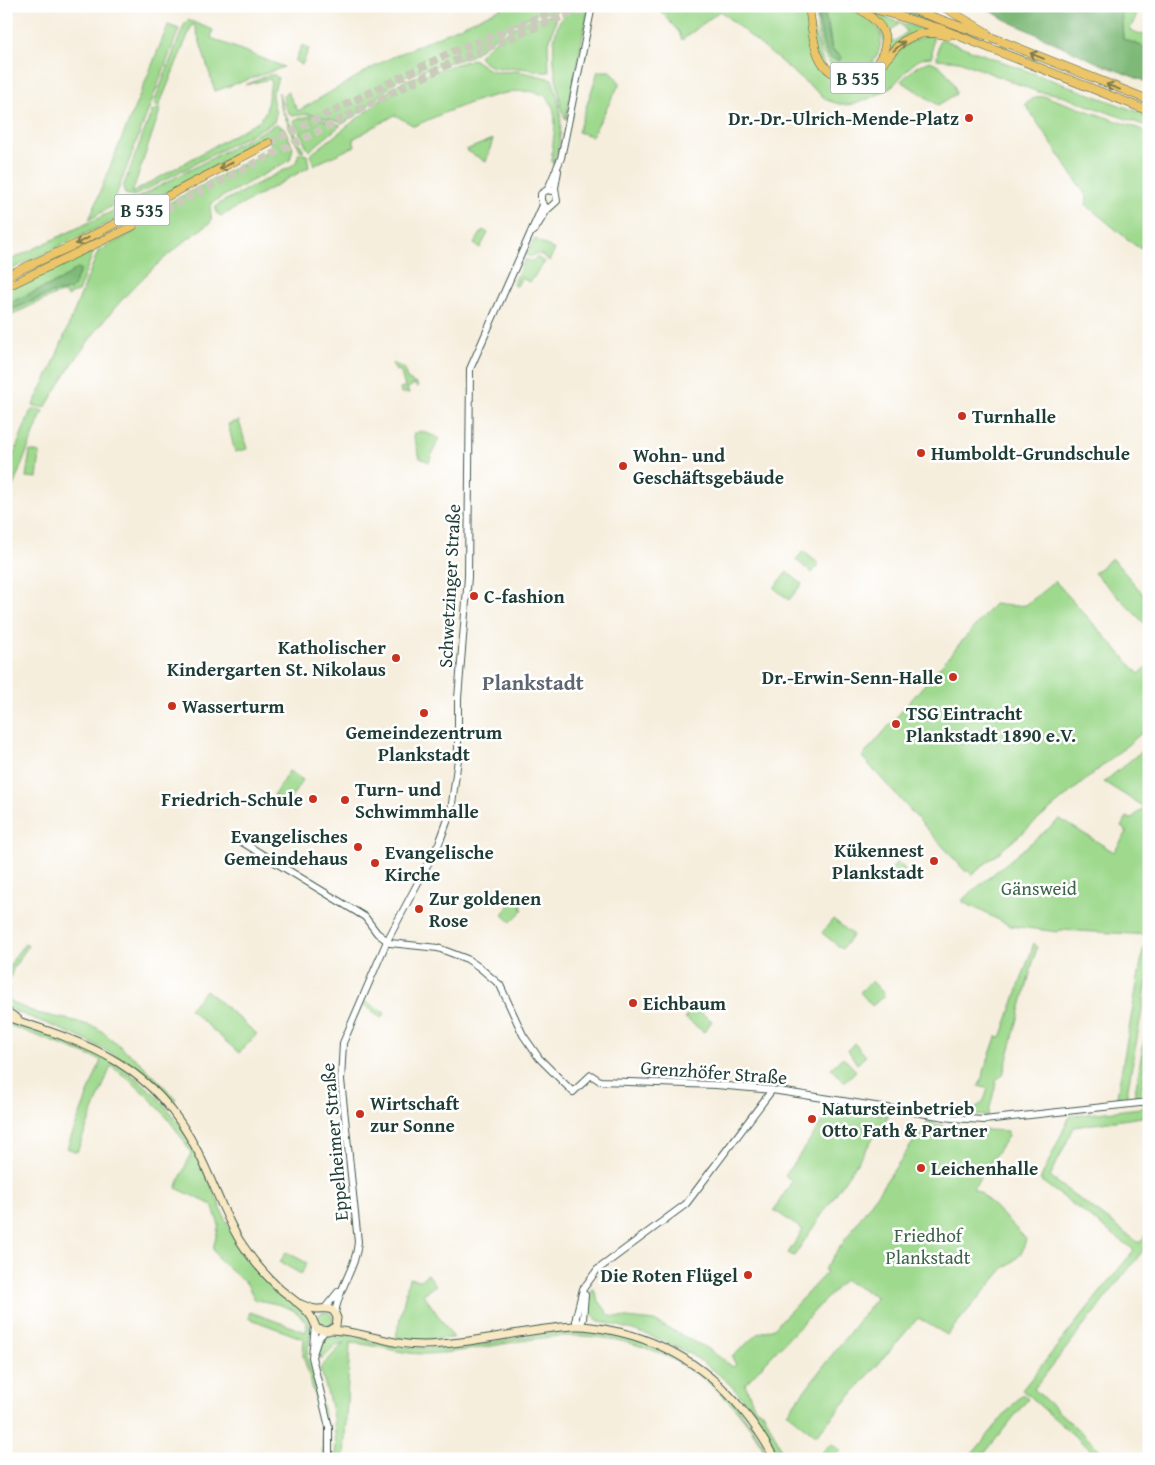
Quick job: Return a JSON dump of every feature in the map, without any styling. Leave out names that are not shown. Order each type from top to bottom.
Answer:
[{"type":"highway","name":"B 535","points":[[812,6],[818,45],[823,57],[836,71],[852,75],[872,68],[881,58],[885,46],[884,33],[879,24],[870,15],[855,6]]},
{"type":"highway","name":"B 535","points":[[812,6],[818,57],[827,69],[846,78],[860,78],[874,72],[901,44],[918,34],[932,33],[969,40]]},
{"type":"highway","name":"B 535","points":[[864,6],[920,22],[969,40],[1149,111]]},
{"type":"highway","points":[[902,6],[996,39],[1149,100]]},
{"type":"highway","points":[[942,6],[996,39]]},
{"type":"highway","name":"B 535","points":[[6,276],[76,244],[270,143]]},
{"type":"highway","name":"B 535","points":[[6,287],[133,226]]},
{"type":"main road","points":[[6,1011],[19,1019],[85,1044],[115,1060],[164,1101],[191,1140],[241,1243],[259,1267],[314,1322],[328,1331],[362,1335],[399,1344],[423,1345],[458,1343],[535,1329],[578,1326],[599,1328],[657,1343],[704,1371],[730,1393],[751,1419],[775,1459]]},
{"type":"main road","points":[[6,1017],[19,1019]]},
{"type":"main road","points":[[296,1302],[322,1308],[362,1335]]},
{"type":"main road","points":[[314,1322],[322,1308]]},
{"type":"main road","points":[[328,1331],[336,1317]]},
{"type":"street","points":[[558,169],[548,189],[541,194],[546,205],[557,201],[558,169],[592,6]]},
{"type":"street","points":[[548,189],[556,193]]},
{"type":"street","name":"Schwetzinger Straße","points":[[386,940],[440,842],[454,799],[458,759],[458,691],[468,577],[470,369],[546,205]]},
{"type":"street","points":[[237,840],[365,917],[377,933],[386,940]]},
{"type":"street","name":"Grenzhöfer Straße","points":[[386,940],[398,945],[438,948],[467,959],[476,965],[500,985],[523,1035],[538,1058],[573,1092],[591,1075],[600,1081],[716,1085],[772,1090],[952,1118],[984,1120],[1149,1102]]},
{"type":"street","name":"Eppelheimer Straße","points":[[322,1308],[342,1287],[355,1262],[358,1242],[341,1080],[341,1054],[349,1026],[386,940]]},
{"type":"street","points":[[578,1326],[576,1317],[583,1289],[591,1277],[605,1262],[686,1204],[772,1090]]},
{"type":"street","points":[[578,1326],[584,1313],[584,1300],[591,1277]]},
{"type":"street","name":"Eppelheimer Straße","points":[[336,1317],[342,1287]]},
{"type":"street","points":[[584,1313],[599,1328]]},
{"type":"street","points":[[314,1322],[311,1344],[312,1357],[329,1427],[329,1459]]},
{"type":"street","points":[[312,1357],[318,1339],[328,1331]]},
{"type":"green space","points":[[506,6],[565,6],[557,11],[536,14],[508,27],[471,56],[401,77],[363,110],[344,123],[309,114],[291,116],[285,106],[283,95],[287,91],[298,111],[384,61]]},
{"type":"green space","points":[[570,6],[589,6],[566,119],[560,103],[554,48],[558,26]]},
{"type":"green space","points":[[656,6],[806,6],[826,72],[841,81],[854,81],[867,76],[904,47],[918,39],[933,35],[932,57],[915,63],[893,85],[877,95],[864,101],[846,105],[827,100],[720,11],[682,40],[679,32]]},
{"type":"green space","points":[[816,6],[852,10],[873,22],[880,37],[878,53],[869,65],[855,73],[840,71],[825,57],[818,38]],"holes":[[[818,16],[828,22],[832,50],[840,55],[827,55],[823,45]]]},
{"type":"green space","points":[[880,6],[888,6],[915,14],[978,36],[1085,81],[967,34]]},
{"type":"green space","points":[[983,6],[1121,8],[1123,39],[1149,49],[1149,83],[1098,63],[1004,19]]},
{"type":"green space","points":[[1121,8],[1137,14],[1130,30],[1149,37],[1149,49],[1123,39]]},
{"type":"green space","points":[[825,14],[832,50],[842,57],[839,61],[830,58],[823,45],[818,16]]},
{"type":"green space","points":[[553,15],[556,20],[548,46],[549,72],[493,67],[488,65],[479,56],[494,41],[522,23],[543,16]]},
{"type":"green space","points":[[876,15],[925,30],[887,54]],"holes":[[[900,23],[907,32],[894,42],[888,33]]]},
{"type":"green space","points":[[188,20],[213,30],[211,38],[284,67],[215,91],[195,26],[192,25],[159,106],[155,106],[154,103],[184,25]]},
{"type":"green space","points":[[168,25],[179,29],[112,206],[89,220],[149,74]]},
{"type":"green space","points":[[941,39],[1149,116],[1149,127],[1056,94],[1038,92],[959,61],[937,59],[939,41]]},
{"type":"green space","points":[[302,45],[309,49],[302,65],[295,61]]},
{"type":"green space","points":[[473,59],[488,69],[499,72],[518,71],[552,79],[556,90],[561,122],[557,154],[553,165],[555,121],[552,105],[542,95],[527,91],[486,98],[443,113],[414,126],[395,115],[353,139],[355,146],[314,165],[310,155],[372,107],[393,87],[408,79]]},
{"type":"green space","points":[[930,61],[944,70],[951,79],[956,94],[938,105],[901,81],[917,66]]},
{"type":"green space","points":[[598,71],[611,71],[620,83],[592,136],[578,132]]},
{"type":"green space","points":[[269,75],[275,75],[278,78],[272,96],[276,114],[274,122],[134,196],[125,194],[123,187],[152,111],[161,108],[132,193],[260,120],[266,111],[271,81],[270,79],[245,85]]},
{"type":"green space","points":[[279,92],[283,110],[304,151],[300,150],[280,106]]},
{"type":"green space","points":[[1044,96],[1149,132],[1149,252],[1147,249],[1136,246],[1086,205],[1087,197],[1025,104],[1036,97]]},
{"type":"green space","points":[[310,116],[341,125],[309,151],[293,120]]},
{"type":"green space","points":[[276,124],[284,128],[293,148],[290,160],[213,202],[211,205],[210,223],[159,263],[117,306],[79,354],[45,408],[33,405],[52,367],[99,249],[101,250],[135,231],[133,222],[273,148],[268,138],[129,213],[6,272],[6,262],[109,213]]},
{"type":"green space","points":[[493,139],[486,162],[466,150]]},
{"type":"green space","points":[[299,153],[307,155],[309,167],[221,216],[216,213],[216,206],[222,202],[290,167],[296,162]]},
{"type":"green space","points":[[483,230],[488,233],[480,248],[474,244]]},
{"type":"green space","points":[[535,239],[555,250],[549,261],[542,255],[535,254],[531,257],[526,255]]},
{"type":"green space","points":[[89,253],[93,253],[78,292],[70,294],[69,297],[63,293],[55,295],[6,317],[6,312],[52,293],[70,290],[79,274],[78,268],[61,280],[6,304],[6,291]]},
{"type":"green space","points":[[536,257],[545,262],[530,282],[521,278],[517,286],[513,285],[525,259],[532,261]]},
{"type":"green space","points":[[77,268],[81,269],[70,290],[52,293],[6,312],[6,304],[61,280]]},
{"type":"green space","points":[[392,363],[404,368],[407,379],[418,385],[417,388],[414,384],[407,389],[409,393],[401,393],[400,388],[405,387],[400,370],[396,371]]},
{"type":"green space","points":[[35,408],[43,411],[6,504],[6,475],[30,412]]},
{"type":"green space","points":[[239,421],[247,449],[235,452],[228,424]]},
{"type":"green space","points":[[421,431],[439,438],[429,462],[420,458],[413,434]]},
{"type":"green space","points":[[30,451],[40,453],[37,478],[26,477]]},
{"type":"green space","points":[[803,551],[819,564],[812,573],[796,560]]},
{"type":"green space","points":[[1112,558],[1149,601],[1149,628],[1094,573]]},
{"type":"green space","points":[[787,572],[802,584],[789,600],[774,588]]},
{"type":"green space","points":[[1055,581],[1139,674],[1149,665],[1149,727],[972,875],[968,870],[966,872],[862,757],[994,604],[1026,605]]},
{"type":"green space","name":"Gänsweid","points":[[1149,745],[1149,935],[1060,930],[1058,932],[1011,926],[963,902],[963,899],[1060,819],[1114,852],[1127,832],[1121,827],[1127,817],[1131,819],[1144,807],[1104,782]]},
{"type":"green space","points":[[289,771],[303,780],[287,804],[274,795]]},
{"type":"green space","points":[[897,862],[905,869],[893,882],[886,876]]},
{"type":"green space","points":[[518,895],[524,901],[521,906],[523,910],[511,922],[502,914]]},
{"type":"green space","points":[[833,919],[853,935],[842,949],[822,933]]},
{"type":"green space","points":[[1145,940],[1149,940],[1149,972],[1126,1099],[1116,1101]]},
{"type":"green space","points":[[1034,943],[1037,947],[1003,1075],[997,1079],[988,1116],[916,1109],[963,1111],[972,1109],[984,1100],[988,1089],[979,1086],[996,1037],[1001,1038]]},
{"type":"green space","points":[[25,944],[28,946],[13,969],[9,982],[9,998],[12,1003],[37,1013],[98,1028],[143,1065],[176,1099],[171,1102],[135,1069],[95,1045],[7,1008],[5,990],[8,973],[14,958]]},
{"type":"green space","points":[[872,981],[885,995],[872,1006],[860,992]]},
{"type":"green space","points":[[206,990],[257,1034],[239,1053],[189,1009]]},
{"type":"green space","points":[[366,1002],[385,1013],[381,1018],[363,1004]]},
{"type":"green space","points":[[693,1007],[712,1021],[704,1032],[685,1018]]},
{"type":"green space","points":[[1149,1013],[1149,1045],[1140,1098],[1134,1098]]},
{"type":"green space","points":[[6,1018],[69,1042],[109,1061],[128,1072],[146,1086],[171,1113],[194,1149],[228,1225],[240,1244],[276,1288],[308,1316],[311,1331],[307,1356],[323,1409],[327,1430],[326,1459],[323,1459],[322,1421],[303,1355],[304,1339],[248,1318],[250,1312],[306,1332],[307,1325],[298,1314],[285,1306],[255,1300],[247,1284],[220,1261],[213,1249],[219,1225],[212,1205],[176,1188],[191,1153],[183,1139],[156,1105],[111,1066],[77,1152],[67,1148],[101,1060],[6,1024]]},
{"type":"green space","points":[[854,1043],[866,1056],[857,1064],[848,1050]]},
{"type":"green space","points":[[843,1057],[856,1071],[844,1082],[831,1068]]},
{"type":"green space","points":[[1149,1107],[1149,1116],[1074,1127],[1050,1177],[1139,1243],[1149,1231],[1149,1243],[1034,1389],[1110,1459],[1101,1459],[1022,1390],[1134,1250],[1040,1180],[1070,1116]]},
{"type":"green space","points":[[831,1109],[889,1115],[794,1256],[788,1253],[803,1230],[774,1210],[792,1181],[785,1176]]},
{"type":"green space","name":"Friedhof Plankstadt","points":[[928,1121],[949,1128],[1008,1131],[1008,1136],[973,1189],[980,1192],[1026,1239],[1022,1252],[1004,1268],[947,1335],[918,1318],[816,1436],[787,1413],[877,1297],[844,1280],[745,1384],[755,1408],[764,1413],[786,1459],[780,1459],[747,1405],[729,1384],[708,1366],[685,1351],[659,1339],[631,1329],[599,1321],[590,1311],[593,1288],[599,1301],[610,1316],[654,1321],[707,1348],[733,1367],[736,1365],[732,1357],[757,1334],[774,1328],[827,1272],[824,1270]]},
{"type":"green space","points":[[286,1252],[307,1263],[301,1274],[280,1262]]},
{"type":"green space","points":[[428,1274],[436,1285],[423,1294],[454,1338],[414,1340],[396,1337],[409,1278],[420,1280]]},
{"type":"green space","points":[[325,1312],[333,1320],[325,1328],[317,1320]]},
{"type":"green space","points":[[566,1331],[617,1336],[642,1342],[686,1362],[707,1376],[726,1393],[747,1419],[773,1459],[769,1459],[751,1428],[728,1401],[703,1379],[675,1361],[644,1347],[611,1339],[577,1336],[541,1338],[469,1350],[425,1354],[350,1343],[344,1459],[335,1459],[334,1424],[320,1368],[344,1343],[336,1346],[321,1360],[320,1350],[326,1338],[341,1337],[342,1334],[376,1342],[433,1348],[483,1344]]},
{"type":"green space","points":[[1022,1394],[1028,1399],[980,1459],[968,1459]]},
{"type":"green space","points":[[831,1443],[841,1451],[833,1459],[816,1459]]},
{"type":"tunnel","points":[[269,143],[450,53],[567,6]]},
{"type":"tunnel","points":[[133,226],[455,61],[561,17],[598,6]]},
{"type":"place","name":"Dr.-Dr.-Ulrich-Mende-Platz","points":[[969,118]]},
{"type":"place","name":"Turnhalle","points":[[962,416]]},
{"type":"place","name":"Humboldt-Grundschule","points":[[921,453]]},
{"type":"place","name":"Wohn- und Geschäftsgebäude","points":[[623,466]]},
{"type":"place","name":"C-fashion","points":[[474,596]]},
{"type":"place","name":"Katholischer Kindergarten St. Nikolaus","points":[[396,658]]},
{"type":"place","name":"Dr.-Erwin-Senn-Halle","points":[[953,677]]},
{"type":"place","name":"Wasserturm","points":[[172,706]]},
{"type":"place","name":"Gemeindezentrum Plankstadt","points":[[424,713]]},
{"type":"place","name":"TSG Eintracht Plankstadt 1890 e.V.","points":[[896,724]]},
{"type":"place","name":"Friedrich-Schule","points":[[313,799]]},
{"type":"place","name":"Turn- und Schwimmhalle","points":[[345,800]]},
{"type":"place","name":"Evangelisches Gemeindehaus","points":[[358,847]]},
{"type":"place","name":"Kükennest Plankstadt","points":[[934,861]]},
{"type":"place","name":"Evangelische Kirche","points":[[375,863]]},
{"type":"place","name":"Zur goldenen Rose","points":[[419,909]]},
{"type":"place","name":"Eichbaum","points":[[633,1003]]},
{"type":"place","name":"Wirtschaft zur Sonne","points":[[360,1114]]},
{"type":"place","name":"Natursteinbetrieb Otto Fath & Partner","points":[[812,1119]]},
{"type":"place","name":"Leichenhalle","points":[[921,1168]]},
{"type":"place","name":"Die Roten Flügel","points":[[748,1275]]},
{"type":"district","name":"Plankstadt","points":[[533,682]]}]
